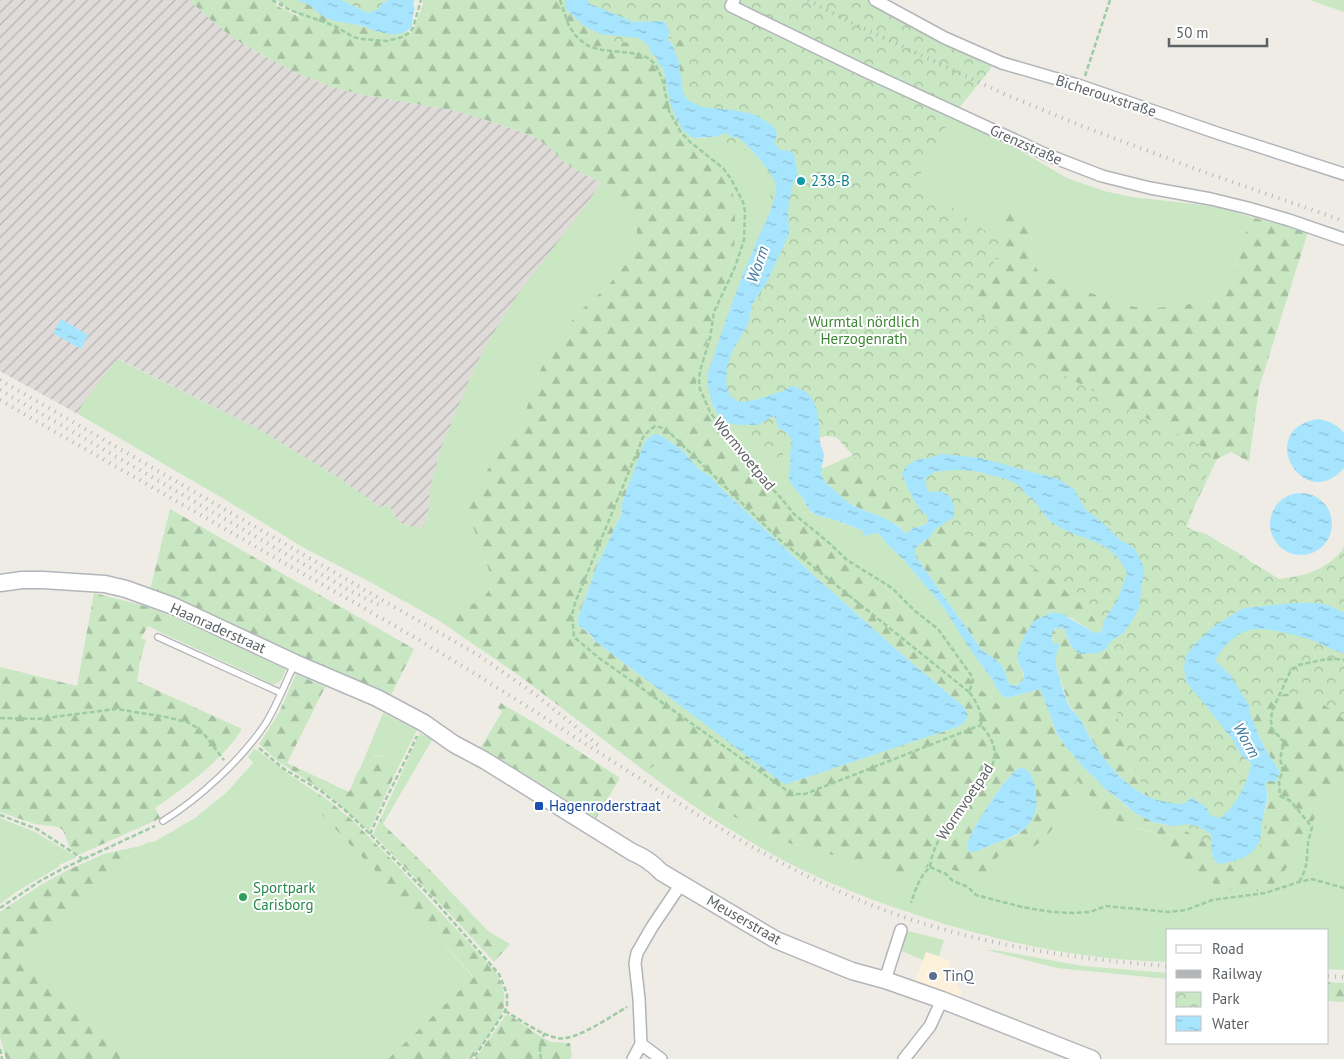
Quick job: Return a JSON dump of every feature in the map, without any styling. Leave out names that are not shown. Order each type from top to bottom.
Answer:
[{"type":"street","name":"Grenzstraße","points":[[734,0],[731,6],[858,68],[1045,154],[1102,176],[1150,188],[1211,199],[1289,220],[1344,239]]},
{"type":"street","name":"Bicherouxstraße","points":[[875,0],[945,38],[994,59],[1081,86],[1216,133],[1344,174]]},
{"type":"street","name":"Haanraderstraat","points":[[0,583],[22,580],[60,580],[105,584],[126,589],[173,606],[295,663],[377,698],[424,723]]},
{"type":"street","name":"Meuserstraat","points":[[424,723],[454,744],[484,760],[632,852],[653,863],[661,872],[776,940],[852,971],[885,980],[942,1000],[1092,1059]]},
{"type":"street","points":[[633,1059],[641,1044],[635,963],[636,952],[681,884]]},
{"type":"street","points":[[885,980],[901,930]]},
{"type":"street","points":[[904,1059],[930,1026],[942,1000]]},
{"type":"street","points":[[641,1044],[661,1059]]},
{"type":"lane","points":[[158,636],[281,693]]},
{"type":"lane","points":[[164,821],[193,799],[229,767],[252,742],[267,721],[295,663]]},
{"type":"path","points":[[272,0],[290,10],[335,26],[353,37],[387,41],[409,33],[413,28],[421,0]]},
{"type":"path","name":"Wormvoetpad","points":[[560,0],[569,26],[585,44],[602,50],[643,56],[654,63],[663,82],[669,111],[680,131],[690,142],[723,168],[743,202],[745,212],[744,240],[735,267],[714,312],[710,338],[700,372],[700,389],[710,412],[730,440],[794,514],[847,560],[892,588],[915,611],[938,629],[971,675],[972,681],[969,692],[978,706],[982,720],[981,725],[992,738],[995,752],[992,768],[935,846],[930,867],[923,873],[917,884],[911,903]]},
{"type":"path","points":[[1081,86],[1110,0]]},
{"type":"path","points":[[969,692],[780,540],[670,432],[655,426],[644,435],[575,603],[572,615],[574,637],[599,658],[786,790],[796,794],[805,794],[981,725]]},
{"type":"path","points":[[1299,882],[1304,875],[1308,859],[1308,842],[1312,827],[1289,800],[1280,796],[1279,781],[1283,770],[1280,759],[1284,742],[1272,729],[1270,720],[1272,710],[1290,672],[1298,665],[1322,660],[1344,660]]},
{"type":"path","points":[[0,718],[38,719],[116,709],[166,717],[187,722],[196,727],[204,734],[229,767]]},
{"type":"path","points":[[370,834],[424,723]]},
{"type":"path","points":[[252,742],[284,769],[321,791],[346,811],[434,900],[496,969],[507,994],[507,1005],[505,1011],[473,1059]]},
{"type":"path","points":[[0,815],[37,829],[83,859]]},
{"type":"path","points":[[0,908],[40,881],[83,859],[149,830],[164,821]]},
{"type":"path","points":[[930,867],[946,874],[953,881],[968,887],[976,894],[1022,907],[1052,912],[1090,912],[1106,906],[1168,912],[1186,910],[1212,900],[1265,893],[1312,879],[1344,888]]},
{"type":"path","points":[[505,1011],[545,1033],[557,1038],[568,1038],[587,1030],[629,1005]]},
{"type":"path","points":[[541,1059],[541,1039],[545,1033]]},
{"type":"path","points":[[0,1049],[2,1059]]},
{"type":"shaded area","points":[[0,0],[189,0],[236,40],[294,72],[332,87],[359,94],[457,111],[535,137],[556,153],[566,164],[601,183],[520,292],[474,369],[442,446],[430,487],[427,519],[423,527],[414,528],[401,523],[387,505],[380,507],[337,477],[253,426],[118,359],[78,414],[0,371]]},
{"type":"shaded area","points":[[926,952],[951,961],[948,971],[961,991],[960,1000],[914,984]]},
{"type":"green space","points":[[189,0],[273,0],[277,6],[304,19],[276,0],[300,0],[310,5],[321,15],[394,35],[408,31],[410,34],[423,5],[423,0],[565,0],[565,8],[639,38],[649,46],[651,53],[657,58],[663,68],[693,138],[702,138],[700,156],[707,159],[724,177],[731,188],[735,200],[734,251],[723,293],[700,364],[696,384],[697,397],[719,432],[779,490],[880,582],[910,612],[975,685],[1001,707],[1007,698],[1040,689],[1056,732],[1063,743],[1104,788],[1128,808],[1153,822],[1172,826],[1187,824],[1211,843],[1212,855],[1219,864],[1262,822],[1268,797],[1265,783],[1280,772],[1264,747],[1230,675],[1344,697],[1344,782],[1333,790],[1325,800],[1281,875],[1273,884],[1255,891],[1243,892],[1218,886],[1206,880],[1185,864],[1155,834],[1148,830],[1123,824],[1109,815],[1077,780],[1060,817],[1048,834],[1041,842],[1029,850],[997,857],[989,881],[933,864],[904,878],[887,871],[877,864],[859,864],[774,839],[722,810],[653,766],[646,772],[517,674],[438,620],[446,612],[482,601],[489,591],[491,578],[480,544],[463,503],[492,464],[526,411],[535,381],[561,333],[580,311],[606,288],[632,257],[637,240],[637,230],[631,215],[619,197],[601,183],[566,164],[556,153],[535,137],[457,111],[359,94],[332,87],[294,72],[236,40]],"holes":[[[654,434],[662,436],[683,451],[698,468],[711,477],[809,571],[963,706],[968,714],[964,722],[960,726],[793,782],[784,783],[595,641],[578,625],[577,620],[598,563],[622,513],[622,503],[647,439]],[[1021,768],[1027,770],[1036,796],[1034,814],[1030,822],[1012,838],[982,850],[967,848],[972,833],[992,799],[1011,775]]]},
{"type":"green space","points":[[314,0],[397,0],[379,20]]},
{"type":"green space","name":"Wurmtal nördlich Herzogenrath","points":[[580,0],[881,0],[998,56],[989,71],[950,119],[916,182],[1002,243],[971,307],[1027,353],[1046,365],[1215,453],[1186,528],[1206,534],[1279,579],[1319,569],[1337,556],[1344,546],[1344,719],[1320,702],[1294,693],[1284,694],[1270,700],[1251,719],[1243,737],[1242,766],[1251,794],[1266,814],[1266,831],[1254,856],[1245,862],[1235,862],[1170,822],[1148,795],[1128,758],[1117,716],[1123,685],[1119,662],[1107,637],[1089,611],[1048,576],[992,546],[953,530],[926,523],[878,487],[867,471],[836,437],[826,436],[792,441],[782,456],[777,458],[766,452],[731,414],[720,380],[748,316],[757,307],[763,286],[771,207],[769,175],[757,155],[712,135],[688,116],[687,78],[690,53],[686,41],[668,38],[669,33],[649,36],[630,43],[605,40],[597,34]]},
{"type":"green space","name":"Wurmtal nördlich Herzogenrath","points":[[707,0],[841,153],[984,255],[1001,259],[1007,234],[994,218],[999,211],[1006,209],[1030,220],[1033,227],[1030,250],[1032,262],[1041,275],[1130,306],[1148,309],[1224,300],[1251,217],[1308,232],[1259,388],[1249,462],[1231,452],[1217,459],[1185,526],[1237,552],[1263,571],[1283,582],[1272,606],[1242,756],[1251,763],[1250,774],[1246,784],[1159,801],[1127,784],[1107,763],[1080,719],[1069,705],[1055,663],[1056,653],[1060,645],[1053,645],[1052,633],[1054,629],[1064,629],[1071,646],[1109,643],[1123,633],[748,324],[752,305],[767,282],[798,175],[683,95],[673,46],[668,40],[669,32]]},
{"type":"green space","points":[[1310,0],[1344,0],[1344,12]]},
{"type":"green space","points":[[896,91],[995,136],[1067,178],[1104,191],[1132,197],[1220,207],[1251,217],[1224,300],[1148,309],[1130,306],[1041,275],[1032,262],[1030,250],[1033,227],[1030,220],[1015,212],[1007,234],[1001,260],[984,255],[822,243]]},
{"type":"green space","points":[[721,134],[756,154],[776,185],[775,196],[768,217],[740,283],[721,337],[758,425],[790,436],[793,443],[789,472],[791,483],[802,496],[812,513],[865,531],[862,534],[878,533],[904,560],[944,608],[1000,694],[1007,698],[1001,707],[975,685],[910,612],[880,582],[779,490],[719,432],[697,397],[696,384],[700,364],[723,293],[734,251],[735,200],[707,159],[700,156],[702,138]]},
{"type":"green space","points":[[601,183],[619,197],[631,215],[637,230],[637,240],[632,257],[606,288],[580,311],[561,333],[535,381],[527,411],[492,464],[463,503],[480,544],[491,578],[489,591],[482,602],[446,612],[438,620],[306,549],[78,414],[82,405],[117,359],[253,426],[337,477],[380,507],[387,505],[401,523],[412,527],[423,527],[427,519],[430,487],[442,446],[474,369],[520,291],[585,207]]},
{"type":"green space","points":[[871,447],[928,521],[925,525],[913,528],[905,533],[899,526],[848,503],[822,478],[821,469]]},
{"type":"green space","points":[[993,476],[1102,630],[1095,633],[1071,618],[1053,612],[1044,617],[1017,660],[1023,673],[1023,680],[1010,685],[1002,666],[982,650],[916,557],[914,548],[930,537],[934,530]]},
{"type":"green space","points":[[170,509],[414,649],[390,697],[150,590]]},
{"type":"green space","points":[[94,593],[145,606],[171,616],[160,632],[148,626],[141,638],[146,640],[137,681],[242,729],[214,762],[191,782],[155,808],[161,818],[76,856],[70,848],[63,830],[58,827],[35,824],[0,812],[0,667],[77,686]]},
{"type":"green space","points":[[171,616],[286,669],[283,677],[278,683],[272,684],[160,632]]},
{"type":"green space","points":[[296,674],[325,687],[287,763],[349,792],[356,775],[365,763],[377,756],[381,756],[389,761],[394,776],[369,831],[325,792],[279,762],[259,744],[279,713]]},
{"type":"green space","points":[[501,703],[620,778],[596,818],[481,747],[502,712],[498,708]]},
{"type":"green space","points":[[383,713],[417,730],[394,776],[387,761],[380,755],[372,758],[360,769]]},
{"type":"green space","points":[[420,733],[432,740],[387,817],[383,814]]},
{"type":"green space","name":"Sportpark Carisborg","points":[[254,749],[289,774],[286,777],[419,917],[474,978],[388,1059],[124,1059],[25,953],[140,846],[148,842],[154,842],[195,818],[226,793],[253,763],[248,757]]},
{"type":"green space","points":[[653,766],[722,810],[774,839],[859,864],[877,864],[887,871],[904,878],[933,864],[989,881],[997,857],[1031,849],[1072,793],[1076,779],[1124,824],[1154,833],[1197,874],[1231,890],[1248,892],[1288,865],[1325,798],[1344,782],[1344,970],[1329,969],[1329,929],[1166,929],[1166,962],[1137,961],[1074,954],[983,935],[864,896],[788,863],[722,824],[646,772]]},
{"type":"green space","points":[[289,774],[329,801],[352,820],[495,971],[504,992],[503,1011],[471,1059],[388,1059],[474,977],[286,777]]},
{"type":"green space","points":[[383,814],[387,817],[383,824],[488,931],[510,944],[494,962],[373,834]]},
{"type":"green space","points":[[0,818],[35,832],[77,857],[59,865],[16,892],[15,889],[0,888]]},
{"type":"green space","points":[[140,846],[25,953],[124,1059],[6,1059],[0,1037],[0,912],[39,886],[68,870],[104,854]]},
{"type":"green space","points":[[11,887],[16,892],[0,904],[0,888]]},
{"type":"green space","points":[[904,930],[944,940],[939,956],[926,952],[923,960],[897,949]]},
{"type":"green space","points":[[987,950],[1083,966],[1166,973],[1166,979],[1057,968]]},
{"type":"green space","points":[[1329,982],[1344,983],[1344,1002],[1329,1001]]},
{"type":"green space","points":[[508,1014],[551,1042],[570,1043],[571,1059],[475,1059]]},
{"type":"water","points":[[297,0],[341,0],[368,13],[378,9],[381,4],[389,0],[414,0],[413,6],[415,8],[412,27],[403,33],[394,35],[363,26],[331,20],[321,15],[308,4]]},
{"type":"water","name":"Worm","points":[[565,0],[587,0],[590,4],[633,22],[663,21],[669,32],[668,40],[673,46],[679,63],[683,94],[689,101],[702,107],[753,114],[776,129],[777,135],[774,143],[780,150],[790,151],[794,154],[798,175],[792,187],[788,210],[789,234],[767,282],[752,305],[748,324],[733,350],[727,367],[726,384],[730,396],[739,402],[755,400],[783,391],[791,386],[807,393],[816,406],[818,414],[820,443],[824,456],[821,473],[825,481],[851,504],[894,523],[905,533],[913,528],[925,525],[928,521],[927,516],[912,497],[902,473],[907,466],[916,460],[942,454],[980,458],[1058,479],[1074,489],[1085,509],[1121,541],[1132,546],[1139,556],[1144,569],[1139,608],[1123,633],[1109,643],[1107,648],[1098,653],[1079,654],[1071,646],[1064,629],[1054,629],[1052,633],[1053,645],[1057,643],[1060,645],[1056,654],[1056,664],[1068,704],[1080,719],[1104,758],[1121,778],[1131,786],[1153,798],[1175,804],[1184,803],[1193,797],[1207,808],[1211,816],[1220,818],[1226,814],[1240,794],[1251,763],[1242,756],[1232,739],[1186,681],[1184,667],[1186,656],[1195,644],[1213,627],[1243,608],[1294,603],[1320,603],[1344,613],[1344,653],[1301,637],[1273,630],[1256,629],[1239,634],[1225,646],[1215,660],[1230,675],[1249,705],[1249,712],[1264,747],[1280,772],[1276,782],[1270,781],[1265,783],[1267,799],[1261,837],[1252,852],[1237,860],[1219,864],[1214,860],[1211,851],[1211,835],[1208,832],[1197,826],[1187,824],[1172,826],[1153,822],[1135,813],[1104,788],[1063,743],[1056,732],[1040,689],[1007,698],[1000,694],[944,608],[904,560],[878,533],[864,536],[862,534],[864,531],[809,510],[790,481],[791,439],[787,433],[778,428],[775,417],[773,416],[758,425],[740,425],[723,422],[711,400],[707,375],[730,308],[772,207],[776,186],[771,174],[759,159],[736,137],[733,138],[726,133],[714,137],[693,138],[682,130],[671,106],[663,68],[658,63],[657,58],[651,53],[649,46],[639,38],[600,34],[583,25],[565,8]],"holes":[[[957,470],[980,472],[1017,484],[1033,499],[1050,521],[1113,552],[1127,573],[1117,601],[1103,622],[1101,632],[1095,633],[1066,615],[1053,612],[1033,622],[1018,652],[1018,661],[1024,677],[1018,684],[1010,685],[1002,666],[982,650],[916,557],[915,548],[930,537],[934,530],[954,517],[954,506],[949,495],[942,492],[929,492],[926,486],[926,478],[934,472]]]},
{"type":"water","points":[[61,319],[88,335],[81,349],[53,333]]},
{"type":"water","points":[[1318,419],[1332,423],[1344,433],[1344,468],[1328,480],[1314,482],[1301,476],[1292,465],[1287,451],[1289,437],[1299,426]]},
{"type":"water","points":[[654,434],[662,436],[683,451],[698,468],[711,477],[809,571],[963,706],[968,714],[964,722],[960,726],[784,784],[595,641],[589,633],[578,625],[577,620],[598,563],[622,513],[622,503],[643,446],[647,439]]},
{"type":"water","points":[[1301,493],[1313,495],[1323,502],[1330,512],[1332,524],[1330,536],[1323,546],[1313,553],[1301,555],[1289,553],[1279,546],[1272,536],[1270,524],[1272,512],[1279,502],[1289,495]]},
{"type":"water","points":[[1021,768],[1030,773],[1036,790],[1036,808],[1031,821],[1021,832],[1012,837],[969,852],[967,848],[968,841],[972,832],[994,797],[1016,770]]},
{"type":"railway","points":[[808,0],[848,21],[1002,93],[1087,128],[1204,172],[1344,221]]},
{"type":"railway","points":[[0,380],[478,655],[535,694],[598,745]]},
{"type":"railway","points":[[0,390],[347,589],[379,605]]},
{"type":"railway","points":[[0,400],[411,636],[721,829],[801,873],[884,910],[919,922],[989,941],[1060,954],[1166,966]]},
{"type":"railway","points":[[1329,976],[1344,977]]},
{"type":"place","name":"238-B","points":[[801,181]]},
{"type":"place","name":"Hagenroderstraat","points":[[539,806]]},
{"type":"place","name":"Sportpark Carisborg","points":[[243,897]]},
{"type":"place","name":"TinQ","points":[[933,976]]}]
